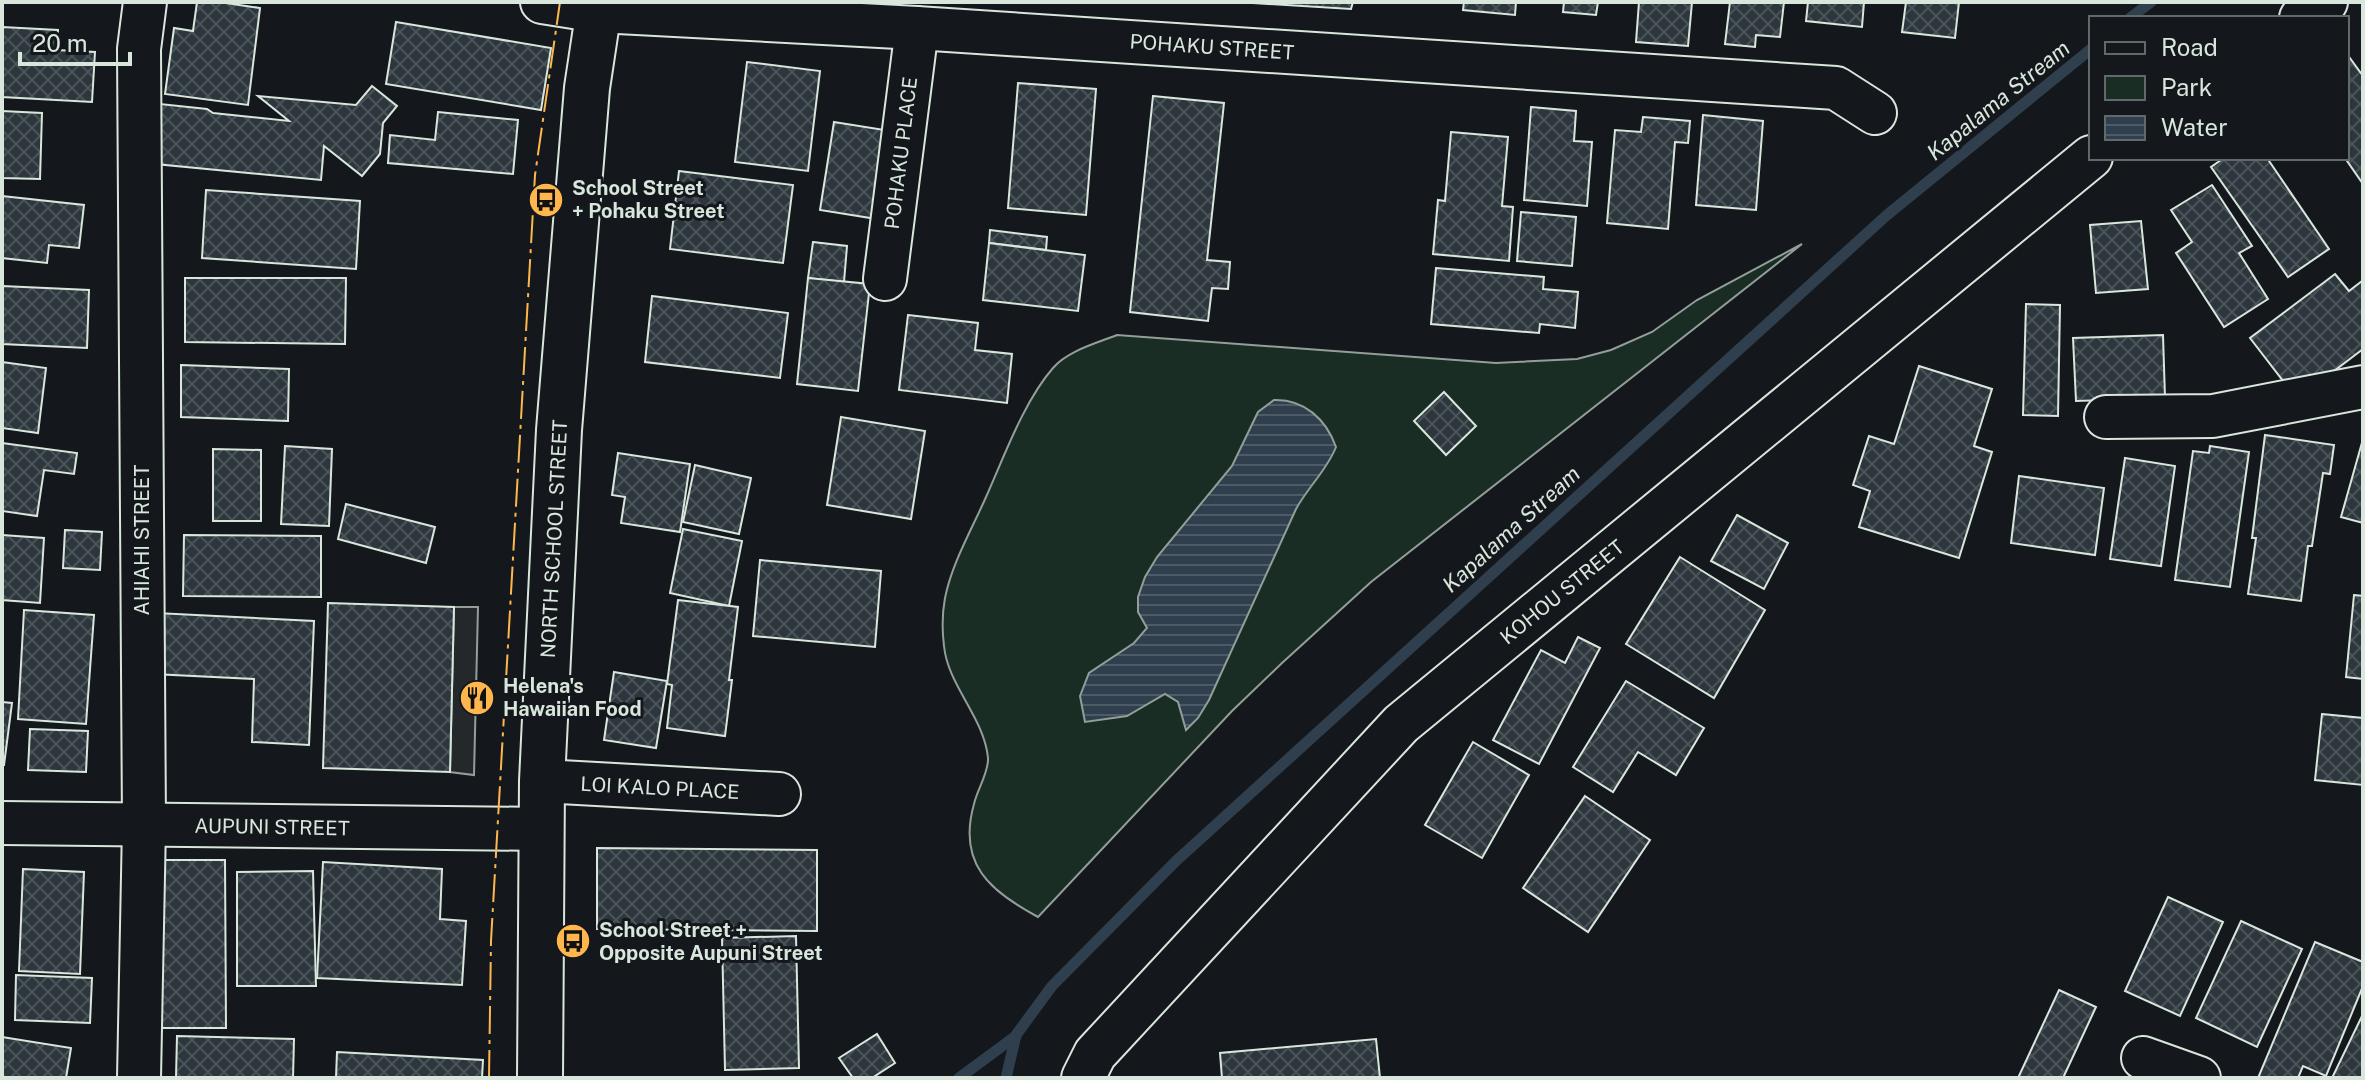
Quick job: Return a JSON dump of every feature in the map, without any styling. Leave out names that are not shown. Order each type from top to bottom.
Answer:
[{"type":"main road","name":"NORTH SCHOOL STREET","points":[[540,1078],[542,781],[559,430],[587,88],[599,6]]},
{"type":"street","name":"AHIAHI STREET","points":[[139,1078],[144,825],[139,49],[145,2]]},
{"type":"street","name":"POHAKU STREET","points":[[542,2],[1836,88],[1875,113]]},
{"type":"street","points":[[2304,16],[2326,2]]},
{"type":"street","name":"POHAKU PLACE","points":[[885,279],[917,28]]},
{"type":"street","name":"KOHOU STREET","points":[[1083,1078],[1095,1054],[1401,724],[2089,159]]},
{"type":"street","points":[[2106,417],[2213,416],[2363,387]]},
{"type":"street","name":"LOI KALO PLACE","points":[[542,781],[779,794]]},
{"type":"street","name":"AUPUNI STREET","points":[[2,823],[542,829]]},
{"type":"street","points":[[2143,1058],[2199,1078]]},
{"type":"green space","points":[[1802,244],[1371,582],[1232,711],[1038,917],[992,886],[974,859],[970,843],[970,825],[988,758],[980,729],[947,661],[943,634],[944,604],[957,559],[1015,430],[1033,396],[1059,362],[1083,348],[1117,335],[1496,363],[1577,359],[1611,350],[1652,332],[1697,300]]},
{"type":"shaded area","points":[[454,607],[478,607],[474,775],[450,772]]},
{"type":"water","points":[[1274,400],[1295,403],[1312,413],[1326,428],[1336,447],[1296,509],[1209,700],[1186,730],[1178,702],[1165,694],[1127,716],[1085,722],[1080,696],[1089,673],[1134,643],[1147,628],[1138,612],[1138,597],[1145,577],[1157,557],[1232,466],[1258,412]]},
{"type":"building","points":[[197,2],[260,8],[248,105],[165,94],[174,28],[193,31]]},
{"type":"building","points":[[1237,2],[1353,2],[1351,9]]},
{"type":"building","points":[[1464,2],[1516,2],[1515,15],[1463,10]]},
{"type":"building","points":[[1564,2],[1598,2],[1596,15],[1563,12]]},
{"type":"building","points":[[1639,2],[1692,2],[1688,46],[1636,42]]},
{"type":"building","points":[[1730,2],[1784,2],[1780,37],[1756,35],[1755,47],[1725,44]]},
{"type":"building","points":[[1808,2],[1864,2],[1862,27],[1806,21]]},
{"type":"building","points":[[1906,2],[1959,2],[1955,38],[1902,32]]},
{"type":"building","points":[[396,22],[551,48],[541,110],[386,84]]},
{"type":"building","points":[[2,27],[58,30],[57,50],[95,52],[92,102],[2,97]]},
{"type":"building","points":[[2349,57],[2363,76],[2363,184],[2346,160],[2349,160]]},
{"type":"building","points":[[747,62],[820,71],[808,171],[735,162]]},
{"type":"building","points":[[1018,83],[1096,89],[1086,215],[1008,208]]},
{"type":"building","points":[[372,86],[397,106],[383,123],[380,154],[362,176],[324,146],[321,180],[145,163],[151,103],[289,121],[258,96],[356,105]]},
{"type":"building","points":[[1153,96],[1224,103],[1207,260],[1230,262],[1228,289],[1212,288],[1208,321],[1130,312]]},
{"type":"building","points":[[1531,107],[1576,111],[1574,141],[1592,142],[1587,206],[1524,200]]},
{"type":"building","points":[[2,111],[42,113],[40,179],[2,178]]},
{"type":"building","points":[[438,112],[518,120],[513,174],[388,163],[390,135],[435,140]]},
{"type":"building","points":[[1703,115],[1763,121],[1756,210],[1696,205]]},
{"type":"building","points":[[1643,117],[1690,121],[1688,143],[1675,142],[1668,229],[1607,223],[1615,130],[1641,132]]},
{"type":"building","points":[[834,122],[897,132],[883,220],[820,210]]},
{"type":"building","points":[[1451,132],[1508,137],[1502,206],[1513,207],[1509,261],[1433,254],[1438,200],[1445,201]]},
{"type":"building","points":[[2221,160],[2268,160],[2329,249],[2288,277],[2211,167]]},
{"type":"building","points":[[679,171],[793,185],[783,263],[670,249]]},
{"type":"building","points":[[2212,185],[2252,246],[2239,253],[2268,299],[2224,327],[2176,253],[2192,242],[2171,210]]},
{"type":"building","points":[[206,190],[360,201],[356,269],[202,258]]},
{"type":"building","points":[[2,196],[84,205],[79,248],[49,245],[47,263],[2,258]]},
{"type":"building","points":[[1521,212],[1576,217],[1572,266],[1517,261]]},
{"type":"building","points":[[2141,221],[2148,289],[2096,293],[2090,225]]},
{"type":"building","points":[[990,230],[1047,237],[1046,250],[989,243]]},
{"type":"building","points":[[813,242],[847,246],[844,282],[808,278]]},
{"type":"building","points":[[989,243],[1085,255],[1078,311],[983,300]]},
{"type":"building","points":[[1436,268],[1544,277],[1543,289],[1578,292],[1575,328],[1540,324],[1539,333],[1431,324]]},
{"type":"building","points":[[2335,274],[2349,291],[2363,283],[2363,349],[2297,399],[2250,338]]},
{"type":"building","points":[[185,278],[346,278],[345,344],[185,342]]},
{"type":"building","points":[[808,278],[870,284],[858,391],[797,384]]},
{"type":"building","points":[[2,286],[89,290],[87,348],[2,344]]},
{"type":"building","points":[[652,296],[788,313],[780,378],[645,362]]},
{"type":"building","points":[[2026,304],[2060,305],[2058,416],[2023,415]]},
{"type":"building","points":[[908,315],[978,323],[975,350],[1012,354],[1007,403],[899,390]]},
{"type":"building","points":[[2163,335],[2165,398],[2076,401],[2073,338]]},
{"type":"building","points":[[2,362],[46,368],[38,433],[2,428]]},
{"type":"building","points":[[181,365],[289,369],[288,421],[181,417]]},
{"type":"building","points":[[1919,366],[1992,389],[1974,446],[1992,452],[1959,558],[1859,527],[1870,491],[1853,485],[1869,436],[1894,444]]},
{"type":"building","points":[[1444,392],[1476,426],[1446,455],[1414,421]]},
{"type":"building","points":[[841,417],[925,431],[911,519],[827,505]]},
{"type":"building","points":[[2265,435],[2334,445],[2330,474],[2323,473],[2312,546],[2308,546],[2301,601],[2248,594]]},
{"type":"building","points":[[2363,439],[2363,523],[2341,517]]},
{"type":"building","points":[[2,443],[77,453],[74,474],[44,470],[37,516],[2,511]]},
{"type":"building","points":[[285,446],[332,449],[329,526],[281,524]]},
{"type":"building","points":[[2210,446],[2249,452],[2230,587],[2175,580],[2193,451],[2209,453]]},
{"type":"building","points":[[213,449],[261,450],[261,521],[213,521]]},
{"type":"building","points":[[618,453],[690,464],[680,532],[621,523],[625,497],[612,495]]},
{"type":"building","points":[[2125,458],[2175,466],[2161,566],[2110,559]]},
{"type":"building","points":[[695,465],[751,478],[739,534],[683,522]]},
{"type":"building","points":[[2019,476],[2104,488],[2095,555],[2011,543]]},
{"type":"building","points":[[346,504],[435,527],[426,563],[338,539]]},
{"type":"building","points":[[1737,515],[1788,543],[1764,589],[1711,561]]},
{"type":"building","points":[[683,529],[742,541],[729,606],[670,593]]},
{"type":"building","points":[[65,530],[102,532],[100,570],[63,568]]},
{"type":"building","points":[[2,535],[44,538],[40,603],[2,600]]},
{"type":"building","points":[[184,535],[321,536],[321,597],[183,596]]},
{"type":"building","points":[[1680,557],[1765,610],[1714,698],[1626,644]]},
{"type":"building","points":[[760,560],[881,571],[875,647],[753,636]]},
{"type":"building","points":[[2354,595],[2363,596],[2363,679],[2346,677]]},
{"type":"building","points":[[678,600],[738,607],[725,736],[667,728],[672,685],[667,684]]},
{"type":"building","points":[[328,603],[454,607],[450,772],[323,768]]},
{"type":"building","points":[[24,610],[94,615],[86,724],[18,719]]},
{"type":"building","points":[[156,613],[314,621],[309,745],[252,742],[254,679],[153,674]]},
{"type":"building","points":[[1578,637],[1600,648],[1539,764],[1493,740],[1541,650],[1565,663]]},
{"type":"building","points":[[614,672],[667,681],[656,748],[604,740]]},
{"type":"building","points":[[1626,681],[1704,728],[1676,775],[1638,752],[1613,792],[1573,767]]},
{"type":"building","points":[[2,702],[12,703],[4,765],[2,765]]},
{"type":"building","points":[[2322,714],[2363,718],[2363,785],[2315,780]]},
{"type":"building","points":[[30,729],[88,731],[86,772],[28,770]]},
{"type":"building","points":[[1473,742],[1529,775],[1482,858],[1425,825]]},
{"type":"building","points":[[1585,796],[1650,840],[1588,932],[1523,888]]},
{"type":"building","points":[[597,848],[817,850],[817,931],[597,929]]},
{"type":"building","points":[[162,860],[225,860],[226,1028],[162,1028]]},
{"type":"building","points":[[323,862],[442,869],[440,919],[466,921],[462,985],[317,978]]},
{"type":"building","points":[[23,869],[84,872],[80,974],[19,971]]},
{"type":"building","points":[[313,871],[316,986],[237,986],[237,872]]},
{"type":"building","points":[[2168,897],[2223,922],[2180,1016],[2125,991]]},
{"type":"building","points":[[2241,921],[2302,949],[2257,1047],[2196,1018]]},
{"type":"building","points":[[796,936],[799,1068],[725,1070],[722,938]]},
{"type":"building","points":[[2315,942],[2363,962],[2363,986],[2326,1076],[2303,1066],[2298,1078],[2258,1078]]},
{"type":"building","points":[[16,975],[92,978],[90,1023],[15,1020]]},
{"type":"building","points":[[2059,990],[2096,1007],[2063,1078],[2018,1078]]},
{"type":"building","points":[[2363,1014],[2363,1078],[2332,1078]]},
{"type":"building","points":[[877,1034],[895,1063],[872,1078],[853,1078],[839,1058]]},
{"type":"building","points":[[177,1036],[294,1039],[293,1078],[176,1078]]},
{"type":"building","points":[[2,1037],[71,1048],[66,1078],[2,1078]]},
{"type":"building","points":[[1376,1039],[1380,1078],[1222,1078],[1220,1053]]},
{"type":"building","points":[[337,1052],[483,1060],[482,1078],[336,1078]]},
{"type":"waterway","name":"Kapalama Stream","points":[[2133,16],[2151,2]]},
{"type":"waterway","name":"Kapalama Stream","points":[[1006,1078],[1016,1035],[1052,986],[1176,861],[1887,215],[2089,51]]},
{"type":"waterway","points":[[959,1078],[1016,1036]]},
{"type":"power","points":[[489,1078],[491,941],[535,175],[560,2]]},
{"type":"place","name":"School Street + Pohaku Street","points":[[546,200]]},
{"type":"place","name":"Helena's Hawaiian Food","points":[[477,698]]},
{"type":"place","name":"School Street + Opposite Aupuni Street","points":[[573,941]]}]
